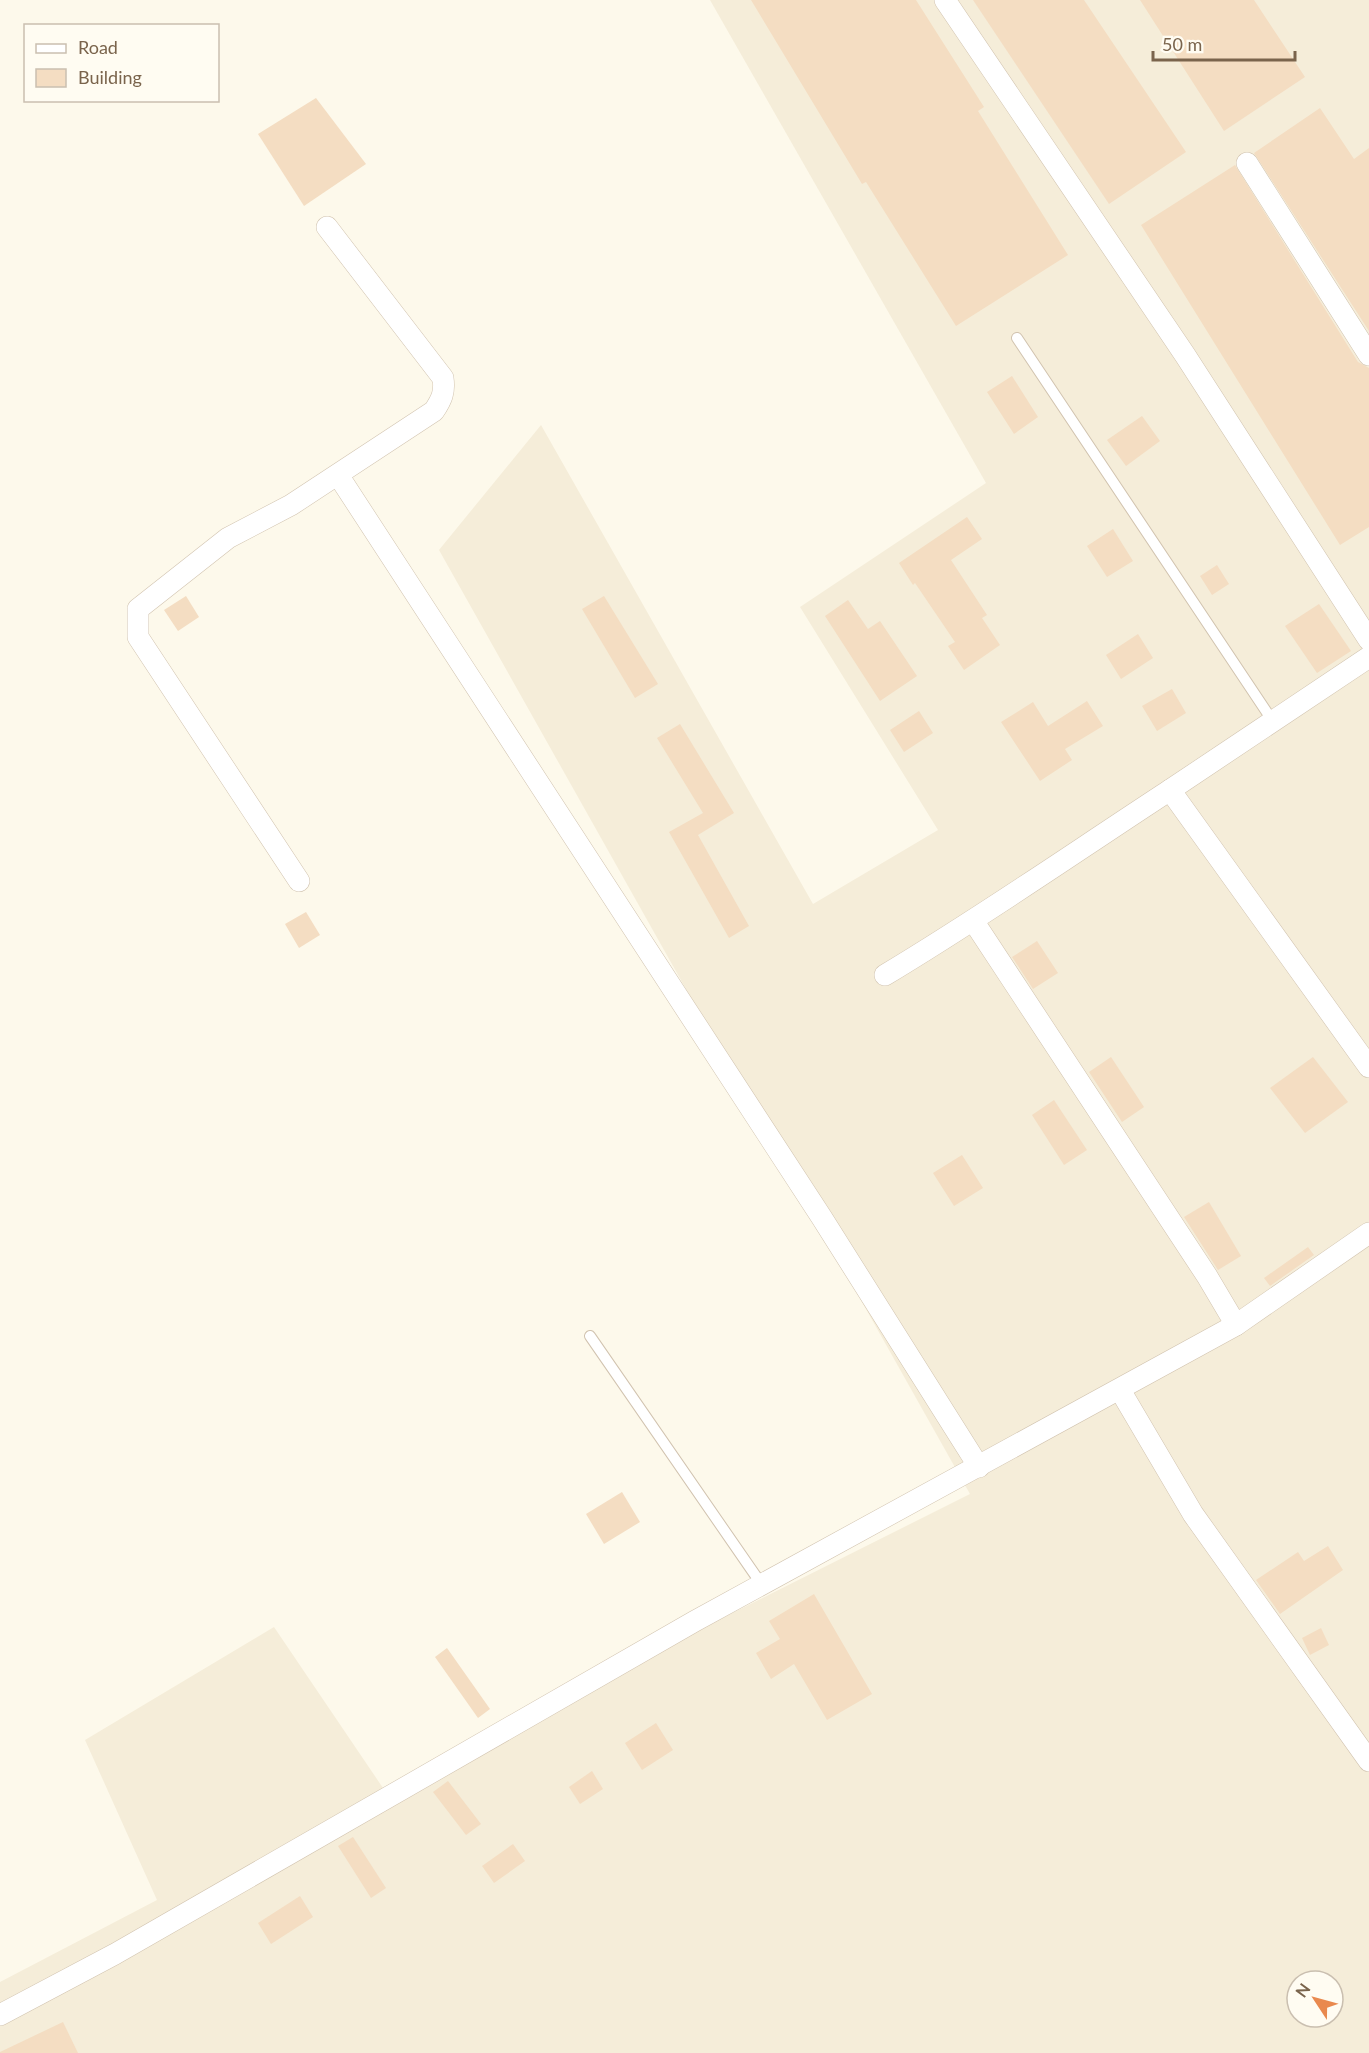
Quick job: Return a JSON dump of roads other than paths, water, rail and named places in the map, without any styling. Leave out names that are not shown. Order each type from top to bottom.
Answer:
[{"type":"street","points":[[885,975],[974,922],[1066,857],[1274,723],[1369,655],[1185,355],[945,0]]},
{"type":"street","points":[[1246,163],[1369,355]]},
{"type":"street","points":[[299,881],[138,637],[138,609],[228,538],[291,505],[434,411],[445,390],[443,378],[327,227]]},
{"type":"street","points":[[338,475],[822,1218],[979,1467]]},
{"type":"street","points":[[1170,790],[1369,1067]]},
{"type":"street","points":[[974,922],[1207,1276],[1236,1325]]},
{"type":"street","points":[[0,2015],[115,1954],[762,1585],[1236,1325],[1369,1233]]},
{"type":"street","points":[[1120,1390],[1194,1515],[1369,1761]]},
{"type":"lane","points":[[1017,338],[1274,723]]},
{"type":"lane","points":[[590,1336],[762,1585]]}]
